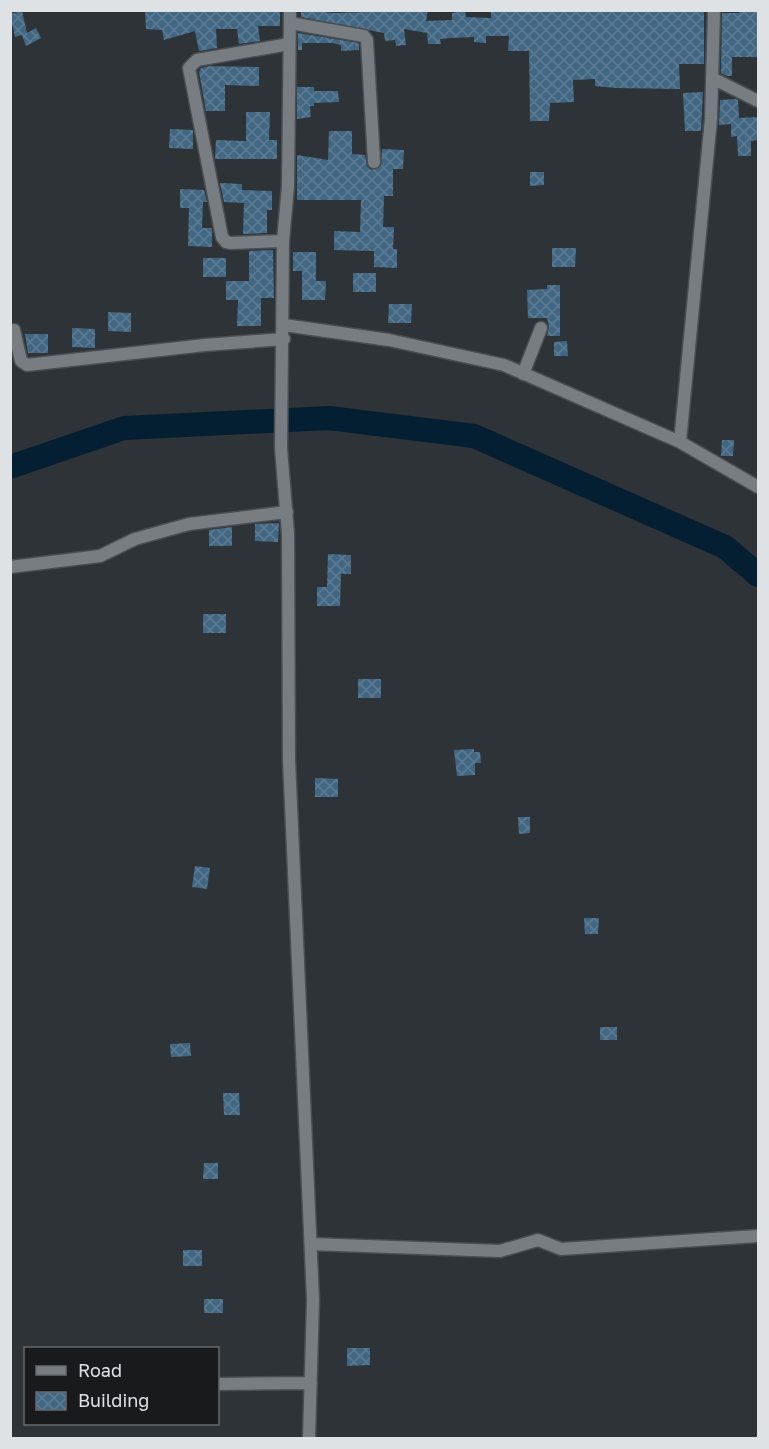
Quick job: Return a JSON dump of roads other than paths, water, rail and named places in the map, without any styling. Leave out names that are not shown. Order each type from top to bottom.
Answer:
[{"type":"street","points":[[680,442],[712,78],[714,10]]},
{"type":"street","points":[[309,1438],[313,1300],[289,760],[287,512],[281,448],[284,339],[283,241],[288,186],[290,17],[364,36],[367,40],[374,162]]},
{"type":"street","points":[[283,241],[231,243],[226,242],[222,237],[189,68],[197,60],[289,44]]},
{"type":"street","points":[[712,78],[759,101]]},
{"type":"street","points":[[284,325],[389,340],[504,365],[680,442],[759,487]]},
{"type":"street","points":[[523,374],[541,328]]},
{"type":"street","points":[[14,330],[21,361],[27,365],[205,345],[284,339]]},
{"type":"street","points":[[10,567],[100,556],[135,539],[189,524],[287,512]]},
{"type":"street","points":[[311,1244],[500,1251],[538,1240],[561,1249],[759,1236]]},
{"type":"street","points":[[219,1384],[311,1383]]},
{"type":"waterway","points":[[10,467],[124,428],[329,418],[474,436],[725,547],[758,575]]}]
